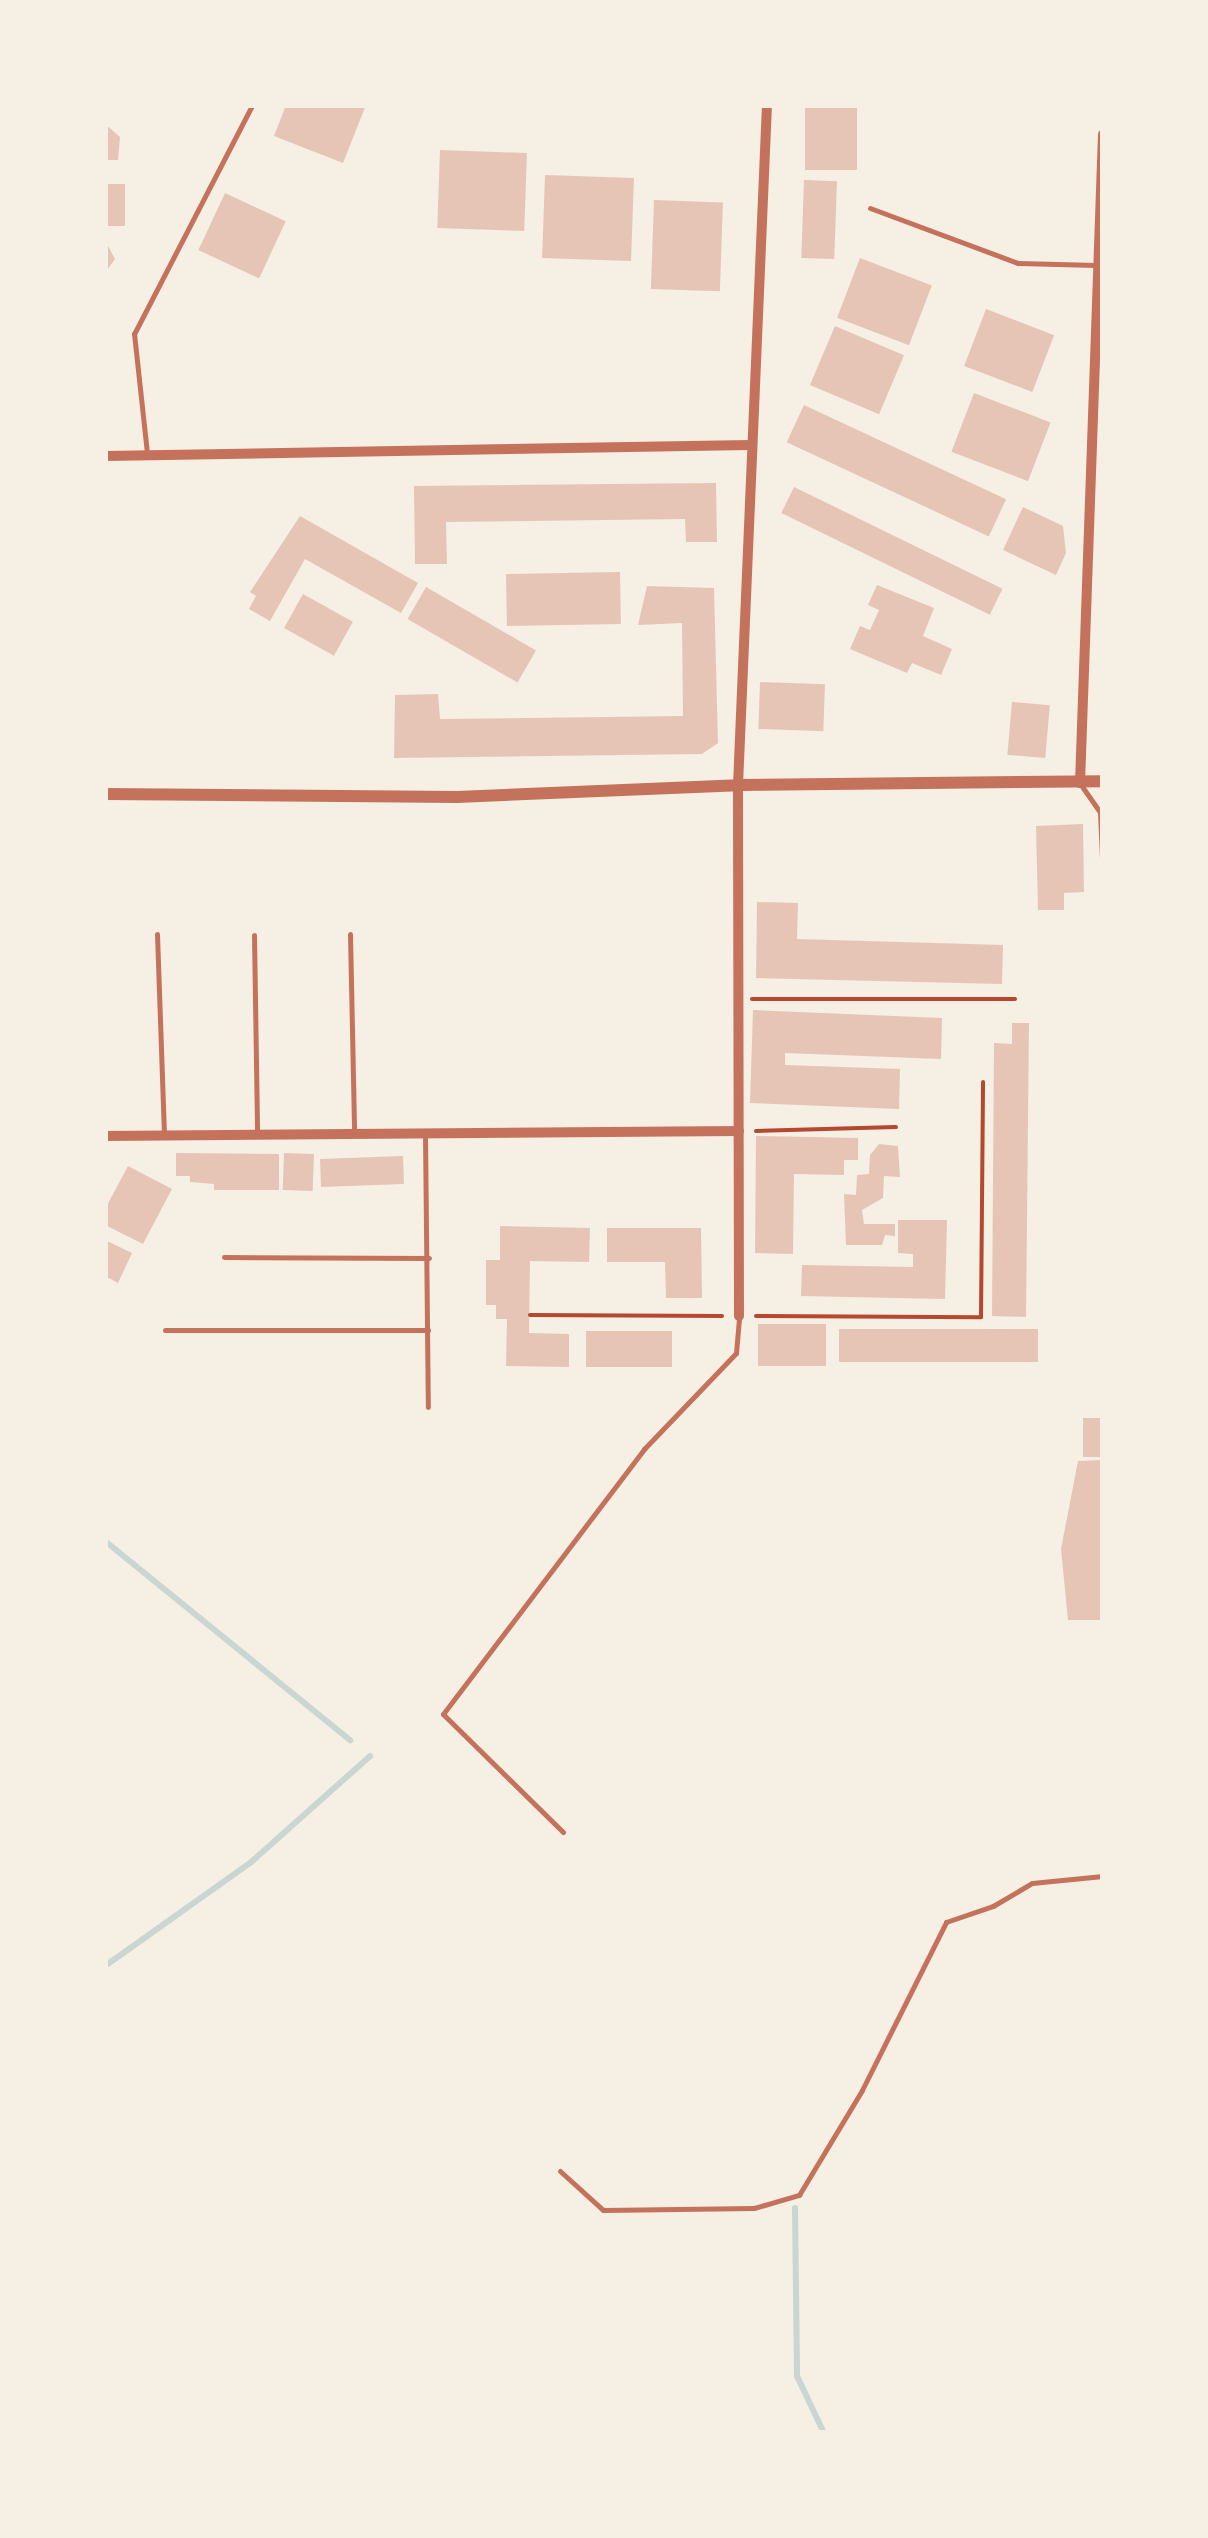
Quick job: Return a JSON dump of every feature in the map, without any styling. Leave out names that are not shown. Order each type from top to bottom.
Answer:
[{"type":"street","points":[[739,1316],[738,785],[768,105]]},
{"type":"street","points":[[1080,783],[1103,134]]},
{"type":"street","points":[[105,456],[750,445]]},
{"type":"street","points":[[105,794],[457,798],[738,785],[1103,781]]},
{"type":"street","points":[[105,1136],[739,1132]]},
{"type":"lane","points":[[147,456],[134,334],[252,105]]},
{"type":"lane","points":[[870,208],[1018,263],[1096,264]]},
{"type":"lane","points":[[1080,783],[1100,812],[1103,882]]},
{"type":"lane","points":[[157,934],[164,1136]]},
{"type":"lane","points":[[350,934],[354,1134]]},
{"type":"lane","points":[[254,935],[257,1135]]},
{"type":"lane","points":[[424,1134],[428,1406]]},
{"type":"lane","points":[[224,1257],[428,1258]]},
{"type":"lane","points":[[562,1832],[443,1714],[644,1450],[736,1353],[739,1316]]},
{"type":"lane","points":[[165,1330],[428,1330]]},
{"type":"lane","points":[[560,2171],[603,2210],[754,2208],[799,2195],[862,2090],[946,1922],[993,1906],[1032,1883],[1103,1876]]},
{"type":"path","points":[[738,999],[1014,999]]},
{"type":"path","points":[[530,1315],[981,1317],[982,1082]]},
{"type":"path","points":[[739,1132],[896,1127]]},
{"type":"building","points":[[286,105],[366,105],[343,163],[274,136]]},
{"type":"building","points":[[805,105],[857,105],[857,170],[805,170]]},
{"type":"building","points":[[105,124],[120,137],[118,160],[105,160]]},
{"type":"building","points":[[440,150],[527,153],[524,231],[437,228]]},
{"type":"building","points":[[545,175],[634,178],[631,261],[542,258]]},
{"type":"building","points":[[804,180],[837,181],[834,259],[801,258]]},
{"type":"building","points":[[105,184],[125,184],[125,226],[105,226]]},
{"type":"building","points":[[225,193],[286,221],[259,278],[198,250]]},
{"type":"building","points":[[654,200],[723,202],[720,291],[651,289]]},
{"type":"building","points":[[105,240],[115,259],[105,273]]},
{"type":"building","points":[[860,258],[932,286],[909,345],[837,318]]},
{"type":"building","points":[[986,309],[1054,335],[1032,392],[964,366]]},
{"type":"building","points":[[835,326],[904,355],[879,414],[810,385]]},
{"type":"building","points":[[974,393],[1051,422],[1028,481],[951,452]]},
{"type":"building","points":[[804,405],[1006,499],[989,536],[787,442]]},
{"type":"building","points":[[716,483],[717,542],[686,542],[685,519],[446,522],[447,564],[415,564],[414,486]]},
{"type":"building","points":[[794,487],[1003,589],[990,615],[781,513]]},
{"type":"building","points":[[1023,507],[1063,526],[1066,553],[1056,575],[1003,550]]},
{"type":"building","points":[[300,516],[418,583],[401,613],[305,559],[270,621],[249,609],[256,596],[250,592]]},
{"type":"building","points":[[620,572],[621,624],[507,626],[506,574]]},
{"type":"building","points":[[877,585],[934,608],[923,636],[952,649],[941,675],[912,663],[907,673],[850,649],[860,626],[870,630],[879,610],[868,605]]},
{"type":"building","points":[[647,586],[714,588],[718,743],[702,754],[394,758],[395,695],[438,694],[440,719],[683,716],[682,623],[638,625]]},
{"type":"building","points":[[426,587],[536,650],[517,683],[408,619]]},
{"type":"building","points":[[303,594],[353,622],[334,656],[284,628]]},
{"type":"building","points":[[760,682],[825,684],[823,731],[758,729]]},
{"type":"building","points":[[1012,702],[1050,705],[1045,758],[1007,755]]},
{"type":"building","points":[[1083,824],[1084,892],[1064,893],[1064,910],[1038,910],[1036,826]]},
{"type":"building","points":[[757,902],[798,903],[797,939],[1003,945],[1002,984],[756,978]]},
{"type":"building","points":[[753,1010],[942,1018],[941,1059],[785,1053],[785,1065],[900,1069],[899,1109],[750,1103]]},
{"type":"building","points":[[1012,1023],[1029,1023],[1026,1317],[992,1316],[994,1043],[1012,1044]]},
{"type":"building","points":[[756,1136],[858,1138],[858,1160],[844,1160],[844,1175],[794,1174],[793,1254],[755,1253]]},
{"type":"building","points":[[879,1144],[898,1146],[900,1177],[884,1176],[883,1198],[862,1210],[864,1224],[895,1224],[895,1236],[885,1235],[882,1245],[846,1245],[844,1194],[856,1195],[857,1175],[869,1174],[870,1155]]},
{"type":"building","points":[[176,1153],[279,1154],[279,1190],[214,1190],[214,1184],[190,1182],[190,1176],[176,1176]]},
{"type":"building","points":[[284,1153],[314,1154],[313,1191],[283,1190]]},
{"type":"building","points":[[403,1156],[404,1184],[321,1187],[320,1159]]},
{"type":"building","points":[[128,1166],[172,1189],[143,1244],[105,1225],[105,1209]]},
{"type":"building","points":[[898,1220],[947,1220],[945,1299],[801,1296],[802,1265],[913,1267],[913,1254],[898,1253]]},
{"type":"building","points":[[500,1226],[590,1228],[589,1262],[530,1261],[529,1333],[569,1334],[569,1367],[506,1366],[507,1319],[496,1319],[496,1305],[486,1305],[486,1260],[500,1260]]},
{"type":"building","points":[[607,1228],[701,1228],[702,1298],[666,1298],[665,1262],[607,1262]]},
{"type":"building","points":[[105,1240],[132,1253],[118,1283],[105,1276]]},
{"type":"building","points":[[758,1324],[826,1324],[826,1366],[758,1366]]},
{"type":"building","points":[[839,1329],[1038,1329],[1038,1362],[839,1362]]},
{"type":"building","points":[[586,1331],[672,1331],[672,1367],[586,1367]]},
{"type":"building","points":[[1083,1418],[1103,1418],[1103,1457],[1083,1457]]},
{"type":"building","points":[[1103,1460],[1102,1620],[1068,1620],[1061,1549],[1078,1461]]},
{"type":"waterway","points":[[105,1541],[350,1740]]},
{"type":"waterway","points":[[105,1966],[250,1863],[370,1756]]},
{"type":"waterway","points":[[795,2208],[797,2376],[824,2433]]}]
